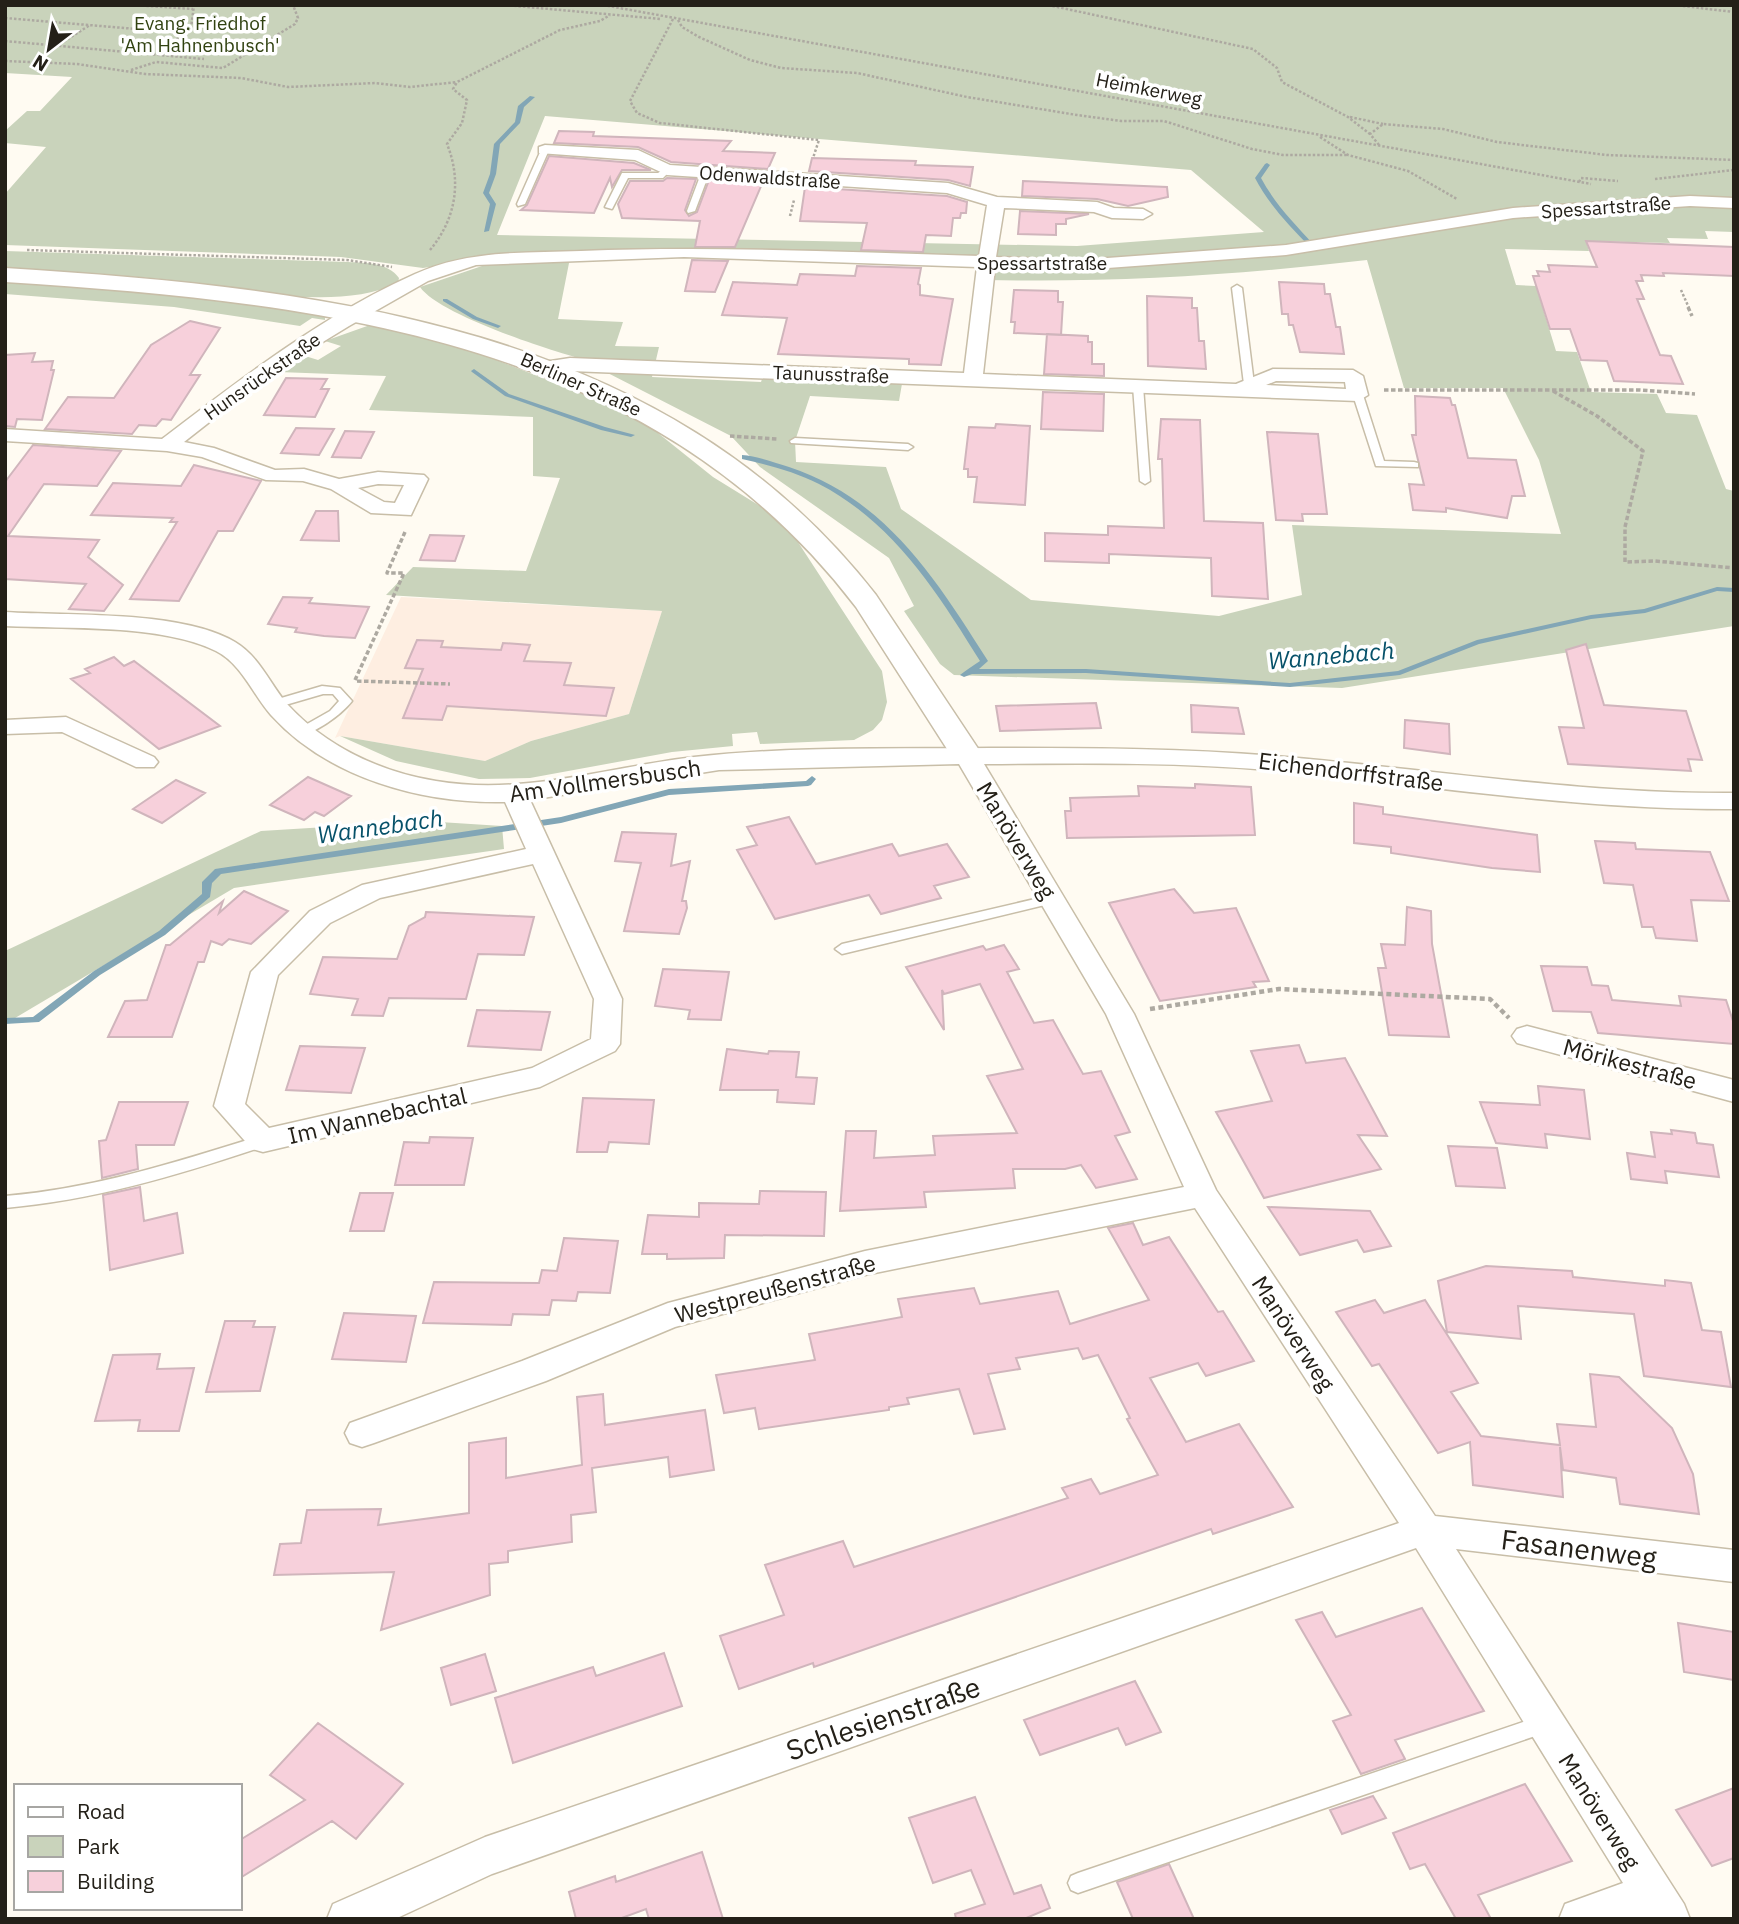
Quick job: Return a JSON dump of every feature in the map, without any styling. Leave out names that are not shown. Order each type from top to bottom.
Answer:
[{"type":"street","name":"Odenwaldstraße","points":[[545,150],[638,155],[667,170],[785,175],[806,181],[948,188],[996,202],[1097,207],[1112,213],[1143,214]]},
{"type":"street","points":[[973,379],[977,323],[996,202]]},
{"type":"street","name":"Spessartstraße","points":[[359,312],[414,274],[474,260],[684,252],[1080,265],[1286,250],[1480,217],[1676,202],[1734,203]]},
{"type":"street","name":"Berliner Straße","points":[[5,275],[143,282],[270,297],[359,312],[475,341],[551,366],[636,406],[694,443],[780,508],[850,580],[967,757]]},
{"type":"street","name":"Hunsrückstraße","points":[[167,445],[265,369],[359,312]]},
{"type":"street","name":"Taunusstraße","points":[[551,366],[570,364],[1357,392]]},
{"type":"street","name":"Hunsrückstraße","points":[[5,435],[167,445],[207,452],[272,476],[304,475],[338,485],[379,508],[403,510],[417,479],[378,478],[338,485]]},
{"type":"street","name":"Am Vollmersbusch","points":[[5,620],[171,630],[209,638],[232,650],[299,732],[339,759],[386,777],[519,805],[692,765],[828,758],[967,757]]},
{"type":"street","points":[[5,727],[66,724],[145,762]]},
{"type":"street","name":"Eichendorffstraße","points":[[967,757],[1212,757],[1280,761],[1598,800],[1734,801]]},
{"type":"street","name":"Manöverweg","points":[[967,757],[1121,1014],[1203,1195],[1424,1530],[1660,1906],[1580,1919]]},
{"type":"street","name":"Im Wannebachtal","points":[[519,805],[538,846],[608,999],[605,1044],[540,1077],[263,1141],[229,1106],[265,972],[289,945],[320,917],[372,891],[538,846]]},
{"type":"street","name":"Mörikestraße","points":[[1527,1036],[1734,1091]]},
{"type":"street","name":"Westpreußenstraße","points":[[362,1433],[534,1371],[667,1317],[865,1262],[1203,1195]]},
{"type":"street","name":"Fasanenweg","points":[[1424,1530],[1734,1566]]},
{"type":"street","name":"Schlesienstraße","points":[[348,1919],[485,1857],[1424,1530]]},
{"type":"lane","points":[[521,204],[545,150]]},
{"type":"lane","points":[[609,207],[625,175],[660,176],[667,170]]},
{"type":"lane","points":[[691,211],[706,171]]},
{"type":"lane","points":[[1237,288],[1245,386]]},
{"type":"lane","points":[[1138,386],[1145,481]]},
{"type":"lane","points":[[1357,392],[1380,464],[1414,464]]},
{"type":"lane","points":[[795,441],[908,447]]},
{"type":"lane","points":[[275,704],[321,690],[336,691],[346,701],[334,715],[299,732]]},
{"type":"lane","points":[[842,949],[1052,898]]},
{"type":"lane","points":[[5,1202],[49,1199],[190,1166],[263,1141]]},
{"type":"lane","points":[[1078,1883],[1546,1724]]},
{"type":"path","points":[[132,5],[194,7],[193,23],[158,54]]},
{"type":"path","points":[[127,71],[156,62],[223,68],[295,24],[298,18],[293,5]]},
{"type":"path","points":[[505,5],[676,19]]},
{"type":"path","name":"Heimkerweg","points":[[603,5],[1607,187]]},
{"type":"path","points":[[5,61],[77,64],[127,71],[241,79],[288,87],[375,83],[410,87],[457,82],[549,35],[600,21],[625,5]]},
{"type":"path","points":[[1048,5],[1253,49],[1277,68],[1282,82],[1348,117],[1370,134],[1380,146]]},
{"type":"path","points":[[1674,5],[1734,12]]},
{"type":"path","points":[[5,18],[184,33]]},
{"type":"path","points":[[676,19],[681,27],[708,41],[750,60],[781,68],[857,73],[967,97],[1077,115],[1121,121],[1164,121],[1252,149],[1283,155],[1348,155],[1408,171],[1462,202],[1480,217]]},
{"type":"path","points":[[676,19],[630,101],[632,108],[642,117],[660,123],[819,140],[806,181]]},
{"type":"path","points":[[60,45],[90,25]]},
{"type":"path","points":[[5,41],[204,60]]},
{"type":"path","points":[[19,250],[347,260],[380,263],[414,274],[444,236],[457,181],[456,162],[447,145],[462,123],[467,100],[453,89],[457,82]]},
{"type":"path","points":[[1348,117],[1383,124],[1443,129],[1497,142],[1607,155],[1734,160]]},
{"type":"path","points":[[1370,134],[1383,124]]},
{"type":"path","points":[[1316,135],[1348,155]]},
{"type":"path","points":[[1652,179],[1734,170]]},
{"type":"path","points":[[1579,182],[1581,178],[1621,181]]},
{"type":"path","points":[[1681,290],[1692,316]]},
{"type":"path","points":[[1551,390],[1597,416],[1643,451],[1625,527],[1625,562],[1655,561],[1734,568]]},
{"type":"path","points":[[1357,392],[1551,390],[1695,394]]},
{"type":"path","points":[[694,443],[716,436],[795,441]]},
{"type":"path","points":[[346,701],[404,573],[387,573],[410,519],[403,510]]},
{"type":"path","points":[[355,681],[450,684]]},
{"type":"path","points":[[1121,1014],[1279,989],[1490,999],[1527,1036]]},
{"type":"shaded area","points":[[401,597],[662,611],[629,714],[531,741],[485,761],[340,736],[335,738]]},
{"type":"green space","name":"Evang. Friedhof 'Am Hahnenbusch'","points":[[5,5],[1734,5],[1734,232],[1705,231],[1708,239],[1667,238],[1670,243],[1586,241],[1589,251],[1505,249],[1516,285],[1536,286],[1556,351],[1577,352],[1591,392],[1657,394],[1666,413],[1697,415],[1726,489],[1734,491],[1734,626],[1342,688],[954,675],[940,664],[904,611],[914,606],[889,558],[760,467],[731,436],[598,368],[593,362],[527,342],[473,321],[431,298],[420,287],[482,266],[570,258],[558,319],[623,322],[615,346],[659,347],[652,377],[761,382],[764,373],[903,378],[899,401],[810,396],[795,441],[796,462],[886,467],[901,509],[1031,600],[1219,616],[1302,595],[1292,525],[1561,534],[1539,460],[1503,388],[1404,388],[1367,260],[1176,277],[1033,281],[985,280],[988,265],[684,252],[474,260],[423,268],[341,257],[5,245],[5,194],[46,147],[5,143],[5,131],[27,111],[40,111],[72,77],[5,73]],"holes":[[[545,116],[1191,170],[1264,232],[1077,246],[497,235]]]},
{"type":"green space","points":[[5,251],[362,263],[383,266],[399,278],[398,283],[371,292],[343,296],[281,295],[160,279],[5,270]]},
{"type":"green space","points":[[5,280],[110,286],[325,314],[325,320],[312,318],[300,326],[174,307],[5,294]]},
{"type":"green space","points":[[370,325],[466,348],[622,409],[653,429],[713,477],[773,514],[794,536],[882,671],[887,702],[882,720],[873,730],[854,740],[760,744],[757,732],[732,734],[733,746],[672,752],[530,778],[479,779],[396,761],[340,736],[485,761],[531,741],[629,714],[662,611],[386,595],[413,567],[526,571],[560,478],[533,476],[533,417],[369,410],[386,376],[279,372],[302,355],[318,360],[341,346],[325,341]]},
{"type":"green space","points":[[424,821],[502,826],[504,849],[234,888],[5,1024],[5,951],[261,831]]},
{"type":"building","points":[[559,131],[594,132],[593,136],[731,141],[723,151],[775,153],[768,169],[671,162],[638,147],[554,143]]},
{"type":"building","points":[[549,156],[634,163],[651,170],[622,170],[612,187],[610,178],[594,213],[521,210],[527,205]]},
{"type":"building","points":[[812,158],[916,161],[915,165],[973,167],[970,186],[948,180],[809,171]]},
{"type":"building","points":[[667,178],[696,179],[685,210],[689,216],[697,212],[709,180],[762,184],[735,247],[695,247],[700,221],[622,218],[618,204],[630,181],[663,181]]},
{"type":"building","points":[[1023,181],[1167,187],[1168,197],[1128,206],[1097,199],[1022,196]]},
{"type":"building","points":[[805,187],[947,196],[967,202],[966,213],[961,213],[960,218],[953,218],[951,236],[926,235],[923,252],[861,250],[867,223],[800,221]]},
{"type":"building","points":[[1020,211],[1089,214],[1066,219],[1066,224],[1056,224],[1056,235],[1018,234]]},
{"type":"building","points":[[1586,241],[1734,247],[1734,276],[1663,273],[1664,276],[1641,275],[1643,281],[1636,281],[1644,299],[1637,299],[1660,355],[1671,356],[1683,384],[1614,381],[1607,361],[1581,360],[1570,329],[1550,329],[1533,276],[1539,276],[1537,271],[1550,272],[1548,265],[1597,267]]},
{"type":"building","points":[[692,260],[728,261],[715,292],[685,291]]},
{"type":"building","points":[[857,266],[921,268],[918,284],[920,295],[953,299],[941,365],[909,364],[909,359],[778,354],[787,318],[722,315],[733,282],[797,285],[800,274],[855,276]]},
{"type":"building","points":[[1279,282],[1324,284],[1325,294],[1330,294],[1336,327],[1340,327],[1344,354],[1300,352],[1293,325],[1289,325],[1288,314],[1282,314]]},
{"type":"building","points":[[1014,290],[1058,291],[1058,302],[1063,302],[1061,335],[1014,333],[1015,322],[1011,322]]},
{"type":"building","points":[[1147,296],[1192,298],[1192,308],[1197,308],[1199,341],[1204,341],[1206,369],[1148,366]]},
{"type":"building","points":[[190,321],[220,328],[190,375],[200,375],[171,420],[162,419],[156,426],[139,425],[132,434],[45,429],[68,397],[114,398],[151,345]]},
{"type":"building","points":[[1047,334],[1088,336],[1088,342],[1092,342],[1092,364],[1104,364],[1104,376],[1044,374]]},
{"type":"building","points":[[35,353],[32,362],[53,361],[51,370],[54,370],[42,420],[17,419],[15,427],[5,426],[5,355]]},
{"type":"building","points":[[286,378],[327,379],[321,389],[329,389],[315,417],[264,415]]},
{"type":"building","points":[[1043,392],[1104,394],[1103,431],[1041,429]]},
{"type":"building","points":[[1415,396],[1450,398],[1452,405],[1455,405],[1468,458],[1516,460],[1525,496],[1512,496],[1507,518],[1446,508],[1446,512],[1413,510],[1409,484],[1424,485],[1412,435],[1416,435]]},
{"type":"building","points":[[1161,419],[1200,420],[1204,521],[1263,523],[1268,599],[1212,596],[1211,558],[1109,554],[1109,563],[1045,561],[1045,533],[1108,535],[1108,526],[1164,528],[1162,459],[1158,459]]},
{"type":"building","points":[[996,424],[1030,426],[1025,505],[974,502],[977,477],[968,477],[968,469],[964,469],[969,427],[995,428]]},
{"type":"building","points":[[296,428],[334,429],[319,455],[281,453]]},
{"type":"building","points":[[345,431],[374,432],[361,458],[332,457]]},
{"type":"building","points":[[1267,432],[1318,434],[1327,514],[1302,514],[1303,521],[1276,520]]},
{"type":"building","points":[[33,445],[121,451],[97,486],[44,484],[8,536],[99,540],[88,557],[123,585],[104,611],[69,609],[86,584],[5,579],[5,482]]},
{"type":"building","points":[[194,465],[261,481],[233,531],[218,531],[179,601],[130,599],[177,522],[170,522],[173,518],[91,515],[113,483],[181,486]]},
{"type":"building","points":[[316,511],[338,511],[339,541],[301,540]]},
{"type":"building","points":[[430,535],[464,536],[455,561],[420,560]]},
{"type":"building","points":[[283,597],[312,598],[309,603],[369,607],[355,638],[324,636],[295,632],[297,628],[268,624]]},
{"type":"building","points":[[417,640],[443,641],[441,647],[501,650],[503,643],[530,645],[524,661],[571,663],[564,685],[614,688],[606,716],[447,706],[442,720],[403,718],[423,669],[405,668]]},
{"type":"building","points":[[1586,644],[1604,705],[1686,711],[1702,760],[1688,759],[1691,771],[1568,764],[1559,727],[1584,728],[1566,650]]},
{"type":"building","points":[[114,657],[124,666],[134,661],[220,726],[159,749],[71,679],[90,673],[85,669]]},
{"type":"building","points":[[1096,703],[1101,728],[1000,731],[996,706]]},
{"type":"building","points":[[1191,705],[1238,708],[1244,734],[1192,732]]},
{"type":"building","points":[[1405,720],[1449,724],[1450,754],[1404,748]]},
{"type":"building","points":[[308,777],[351,796],[324,816],[315,812],[304,820],[270,805]]},
{"type":"building","points":[[176,780],[205,793],[162,823],[133,809]]},
{"type":"building","points":[[1195,784],[1251,787],[1255,835],[1067,838],[1065,811],[1071,811],[1070,798],[1139,796],[1138,786],[1195,788]]},
{"type":"building","points":[[1354,803],[1383,807],[1383,814],[1537,835],[1540,872],[1492,868],[1391,853],[1391,847],[1354,843]]},
{"type":"building","points":[[789,817],[816,864],[892,844],[899,856],[947,844],[969,877],[934,886],[941,898],[881,914],[869,895],[775,919],[737,850],[757,845],[747,827]]},
{"type":"building","points":[[622,832],[676,834],[671,866],[690,861],[682,901],[686,901],[687,908],[679,934],[624,931],[641,863],[615,861]]},
{"type":"building","points":[[1595,841],[1635,843],[1636,849],[1710,852],[1729,901],[1691,900],[1697,941],[1656,938],[1653,927],[1642,927],[1633,885],[1604,883]]},
{"type":"building","points":[[1174,889],[1194,913],[1236,908],[1269,981],[1253,982],[1256,987],[1160,1001],[1109,903]]},
{"type":"building","points":[[244,891],[288,911],[251,944],[229,939],[222,945],[211,941],[204,962],[198,962],[172,1037],[108,1037],[125,1001],[147,1000],[166,945],[170,945],[223,901],[219,913]]},
{"type":"building","points":[[1407,907],[1431,911],[1432,944],[1449,1037],[1389,1035],[1378,968],[1386,968],[1381,944],[1405,945]]},
{"type":"building","points":[[426,912],[534,917],[524,955],[478,954],[466,999],[389,998],[383,1016],[352,1015],[358,999],[310,994],[323,957],[397,959],[409,926],[425,917]]},
{"type":"building","points":[[1004,945],[1019,969],[1007,972],[1034,1023],[1053,1020],[1083,1074],[1101,1071],[1130,1132],[1115,1136],[1137,1179],[1096,1188],[1081,1165],[1065,1169],[1013,1169],[1015,1188],[924,1192],[926,1207],[840,1211],[846,1131],[876,1131],[874,1158],[935,1155],[933,1136],[1017,1133],[987,1076],[1023,1069],[980,984],[944,994],[942,990],[944,1030],[906,967],[983,946],[986,950]]},
{"type":"building","points":[[1541,966],[1587,967],[1592,985],[1608,986],[1612,1000],[1681,1006],[1679,996],[1726,1000],[1734,1024],[1734,1044],[1598,1033],[1591,1012],[1553,1011]]},
{"type":"building","points":[[663,969],[729,972],[721,1020],[688,1019],[690,1010],[655,1006]]},
{"type":"building","points":[[477,1010],[550,1012],[541,1050],[468,1046]]},
{"type":"building","points":[[1299,1045],[1306,1063],[1345,1058],[1387,1136],[1358,1135],[1381,1169],[1264,1198],[1216,1112],[1272,1101],[1251,1051]]},
{"type":"building","points":[[300,1046],[365,1048],[351,1093],[286,1090]]},
{"type":"building","points":[[727,1049],[768,1054],[769,1051],[799,1052],[796,1077],[817,1078],[814,1104],[777,1102],[778,1090],[720,1090]]},
{"type":"building","points":[[1538,1086],[1584,1090],[1590,1139],[1545,1134],[1547,1148],[1496,1143],[1480,1102],[1540,1105]]},
{"type":"building","points":[[583,1098],[654,1100],[649,1144],[609,1142],[607,1152],[577,1152]]},
{"type":"building","points":[[119,1102],[188,1102],[174,1145],[136,1145],[138,1169],[102,1178],[99,1141],[106,1140]]},
{"type":"building","points":[[1671,1130],[1695,1133],[1697,1143],[1713,1145],[1719,1177],[1665,1171],[1667,1183],[1631,1179],[1627,1153],[1655,1157],[1651,1132],[1672,1134]]},
{"type":"building","points":[[430,1137],[473,1138],[464,1185],[395,1185],[404,1142],[429,1143]]},
{"type":"building","points":[[1448,1146],[1497,1148],[1505,1188],[1456,1186]]},
{"type":"building","points":[[140,1187],[144,1221],[177,1213],[183,1253],[110,1270],[103,1195]]},
{"type":"building","points":[[760,1191],[826,1192],[824,1236],[725,1235],[724,1258],[667,1259],[667,1254],[642,1254],[648,1215],[699,1217],[699,1203],[759,1204]]},
{"type":"building","points":[[360,1193],[393,1193],[384,1231],[350,1231]]},
{"type":"building","points":[[1268,1207],[1370,1211],[1391,1246],[1364,1252],[1357,1240],[1300,1255]]},
{"type":"building","points":[[1133,1223],[1143,1245],[1169,1237],[1218,1312],[1223,1311],[1254,1361],[1206,1376],[1198,1363],[1150,1378],[1186,1442],[1239,1424],[1293,1507],[1213,1534],[1211,1529],[814,1667],[813,1663],[739,1689],[720,1636],[784,1615],[765,1565],[843,1541],[854,1567],[1068,1498],[1062,1488],[1091,1479],[1100,1494],[1158,1475],[1127,1419],[1130,1418],[1098,1355],[1083,1359],[1078,1348],[1016,1358],[1020,1369],[988,1374],[1005,1429],[974,1434],[959,1389],[907,1398],[909,1404],[889,1407],[889,1410],[759,1429],[755,1408],[724,1413],[716,1375],[815,1360],[809,1334],[902,1317],[898,1299],[974,1288],[980,1304],[1058,1291],[1070,1324],[1149,1300],[1108,1228]]},
{"type":"building","points":[[564,1238],[618,1241],[610,1293],[578,1292],[576,1301],[552,1300],[549,1315],[513,1314],[511,1325],[423,1323],[434,1282],[539,1283],[542,1270],[557,1271]]},
{"type":"building","points":[[1486,1266],[1572,1271],[1573,1277],[1665,1286],[1665,1280],[1691,1283],[1702,1330],[1721,1332],[1731,1387],[1644,1376],[1634,1314],[1518,1306],[1521,1339],[1447,1332],[1438,1281]]},
{"type":"building","points":[[1375,1300],[1384,1313],[1425,1300],[1478,1383],[1451,1392],[1481,1436],[1560,1445],[1557,1424],[1596,1427],[1590,1374],[1619,1377],[1672,1428],[1693,1474],[1699,1514],[1620,1504],[1616,1478],[1563,1470],[1560,1447],[1563,1497],[1473,1485],[1470,1442],[1438,1453],[1379,1364],[1372,1366],[1336,1312]]},
{"type":"building","points":[[344,1313],[416,1316],[406,1362],[332,1359]]},
{"type":"building","points":[[225,1321],[255,1321],[253,1327],[275,1327],[260,1391],[206,1392]]},
{"type":"building","points":[[160,1354],[157,1369],[194,1368],[179,1431],[138,1431],[140,1420],[95,1421],[113,1355]]},
{"type":"building","points":[[603,1394],[605,1425],[705,1410],[714,1470],[670,1477],[668,1457],[592,1468],[596,1512],[571,1515],[572,1542],[508,1551],[508,1562],[489,1564],[490,1595],[381,1630],[394,1572],[274,1575],[280,1544],[301,1543],[307,1510],[381,1509],[378,1525],[469,1513],[469,1443],[506,1438],[506,1478],[582,1465],[577,1397]]},
{"type":"building","points":[[1422,1608],[1484,1711],[1395,1740],[1405,1759],[1361,1774],[1333,1721],[1351,1715],[1296,1620],[1322,1612],[1336,1637]]},
{"type":"building","points":[[1678,1623],[1734,1632],[1734,1680],[1684,1672]]},
{"type":"building","points":[[664,1653],[682,1706],[513,1763],[495,1698],[593,1667],[596,1676]]},
{"type":"building","points":[[485,1654],[496,1691],[451,1705],[441,1668]]},
{"type":"building","points":[[1135,1681],[1161,1732],[1126,1745],[1118,1728],[1040,1755],[1024,1720]]},
{"type":"building","points":[[318,1723],[403,1784],[356,1839],[332,1821],[242,1877],[242,1839],[305,1800],[270,1775]]},
{"type":"building","points":[[1525,1784],[1572,1861],[1478,1895],[1491,1919],[1456,1919],[1425,1864],[1410,1869],[1393,1833]]},
{"type":"building","points":[[1734,1788],[1734,1858],[1712,1866],[1676,1810]]},
{"type":"building","points":[[1373,1796],[1386,1818],[1342,1834],[1330,1810]]},
{"type":"building","points":[[975,1797],[1014,1894],[1041,1885],[1050,1908],[1024,1919],[956,1919],[955,1914],[985,1904],[971,1870],[933,1883],[909,1818]]},
{"type":"building","points":[[702,1852],[723,1919],[649,1919],[646,1909],[619,1919],[576,1919],[569,1892],[615,1876],[616,1882]]},
{"type":"building","points":[[1169,1864],[1194,1919],[1133,1919],[1117,1882]]},
{"type":"waterway","points":[[486,231],[493,204],[486,193],[493,174],[497,144],[518,122],[521,106],[532,97]]},
{"type":"waterway","points":[[1267,165],[1258,178],[1264,189],[1282,215],[1312,246]]},
{"type":"waterway","points":[[445,300],[475,318],[498,326]]},
{"type":"waterway","points":[[474,371],[507,395],[603,429],[631,435]]},
{"type":"waterway","points":[[745,457],[794,471],[822,483],[873,516],[895,537],[934,584],[984,661],[971,672]]},
{"type":"waterway","name":"Wannebach","points":[[971,672],[1086,671],[1290,685],[1400,673],[1477,642],[1591,617],[1645,611],[1717,589],[1734,590]]},
{"type":"waterway","name":"Wannebach","points":[[964,675],[971,672]]},
{"type":"waterway","name":"Wannebach","points":[[5,1021],[35,1020],[97,973],[162,933],[207,895],[207,882],[218,871],[561,820],[669,792],[808,783],[812,779]]}]
